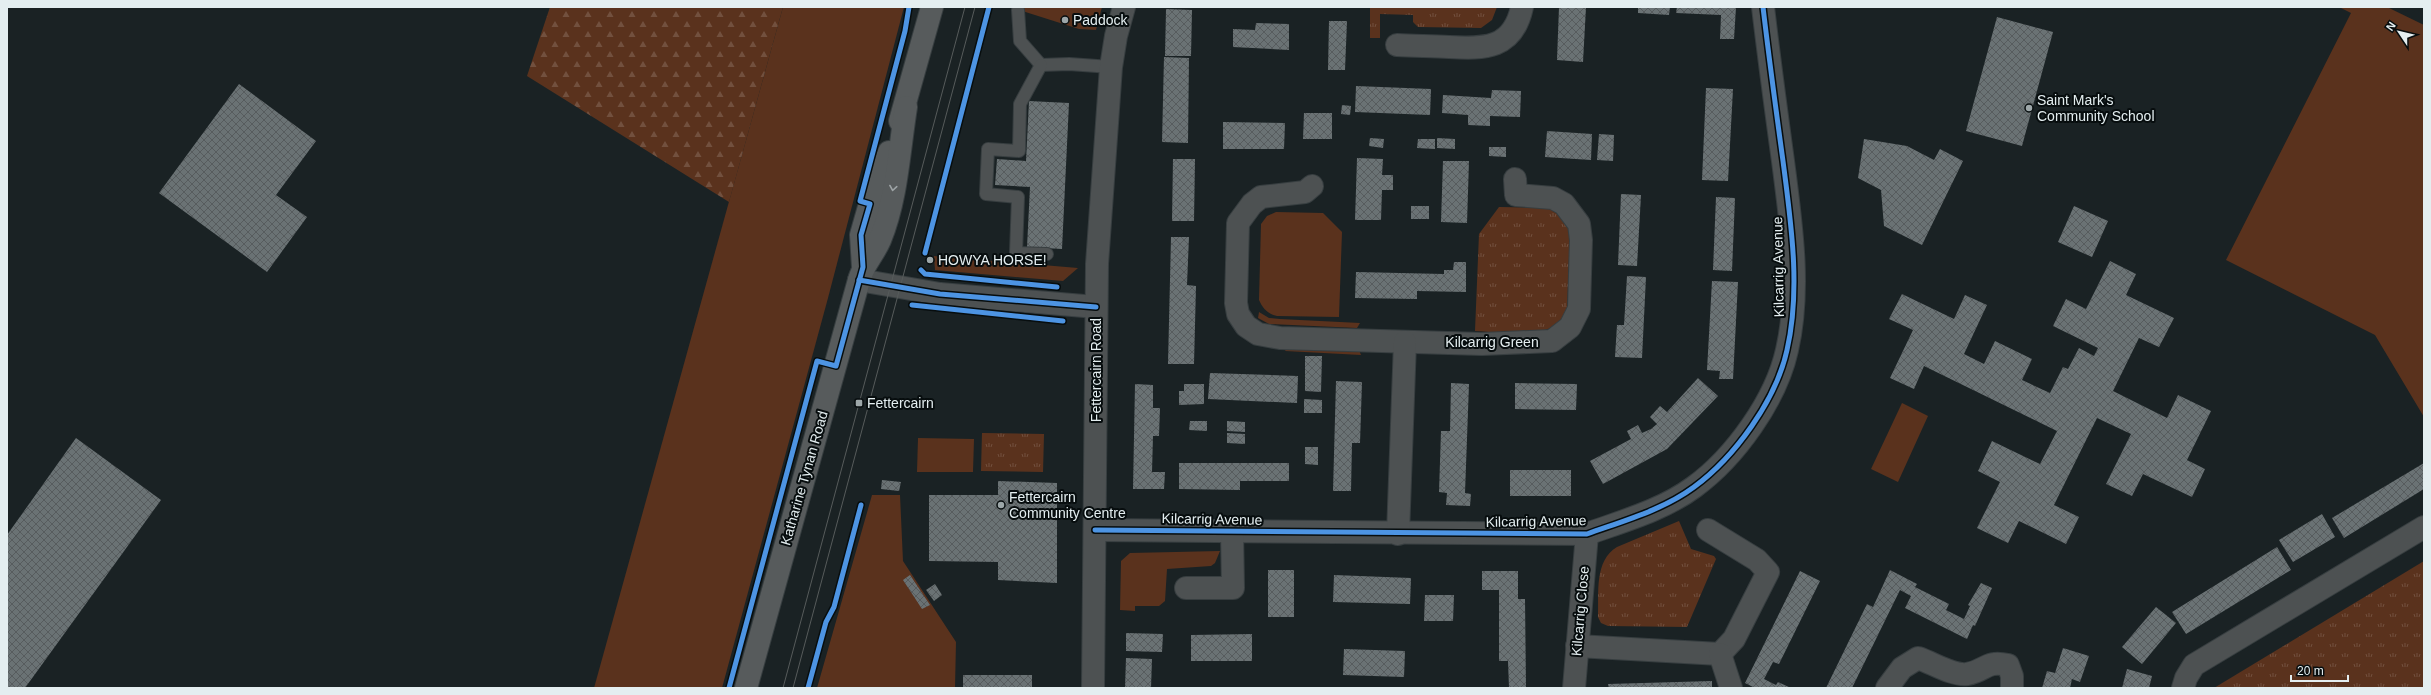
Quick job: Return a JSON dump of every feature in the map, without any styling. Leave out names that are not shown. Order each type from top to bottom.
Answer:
[{"type":"main road","name":"Katharine Tynan Road","points":[[746,688],[861,274],[880,240],[890,206],[906,108],[932,7]]},
{"type":"street","name":"Fettercairn Road","points":[[1093,688],[1096,307],[1105,126],[1111,67],[1116,36],[1124,7]]},
{"type":"street","points":[[1397,45],[1481,48],[1499,44],[1514,31],[1522,7]]},
{"type":"street","name":"Kilcarrig Avenue","points":[[1095,530],[1398,534],[1587,534],[1650,512],[1694,487],[1732,452],[1754,423],[1773,388],[1787,351],[1793,303],[1792,232],[1763,7]]},
{"type":"street","name":"Kilcarrig Green","points":[[1312,186],[1305,192],[1261,197],[1252,204],[1238,223],[1235,297],[1238,314],[1246,326],[1258,334],[1280,338],[1405,342],[1552,341],[1570,327],[1579,309],[1581,240],[1579,224],[1564,204],[1553,198],[1516,195],[1515,179]]},
{"type":"street","points":[[861,274],[940,294],[1096,307]]},
{"type":"street","points":[[1398,534],[1405,342]]},
{"type":"street","points":[[2183,688],[2186,678],[2194,665],[2424,527]]},
{"type":"street","points":[[1708,530],[1758,560],[1768,572],[1734,639],[1720,654]]},
{"type":"street","points":[[1186,588],[1233,588],[1232,532]]},
{"type":"street","name":"Kilcarrig Close","points":[[1574,688],[1587,534]]},
{"type":"street","points":[[1577,646],[1720,654]]},
{"type":"street","points":[[1720,654],[1731,688]]},
{"type":"street","points":[[1887,688],[1902,668],[1918,658],[1937,664],[1954,674],[1968,674],[1994,662],[2008,665],[2012,676],[2012,688]]},
{"type":"lane","points":[[1018,10],[1020,41],[1041,65]]},
{"type":"lane","points":[[1041,65],[1069,64],[1111,67]]},
{"type":"lane","points":[[1041,65],[1020,104],[1018,151],[988,149],[986,194],[1018,197],[1016,253],[1047,254]]},
{"type":"green space","points":[[550,7],[783,7],[729,202],[527,76]]},
{"type":"green space","points":[[783,7],[904,7],[828,298],[722,688],[594,688]]},
{"type":"green space","name":"Paddock","points":[[1010,7],[1102,7],[1096,30],[1079,29]]},
{"type":"green space","points":[[1370,7],[1497,7],[1492,20],[1481,28],[1418,27],[1413,22],[1413,15],[1380,14],[1380,38],[1370,38]]},
{"type":"green space","points":[[2339,7],[2387,7],[2424,25],[2424,417],[2375,335],[2226,260],[2351,13]]},
{"type":"green space","points":[[1499,207],[1550,208],[1560,215],[1565,221],[1570,232],[1567,311],[1561,321],[1552,327],[1527,333],[1475,331],[1479,234]]},
{"type":"green space","points":[[1276,212],[1323,213],[1342,232],[1339,317],[1277,316],[1266,311],[1262,306],[1259,300],[1261,224],[1267,216]]},
{"type":"green space","points":[[934,256],[1078,268],[1063,281],[935,270]]},
{"type":"green space","points":[[1259,312],[1269,318],[1360,323],[1357,328],[1269,324],[1258,318]]},
{"type":"green space","points":[[1288,346],[1359,350],[1361,355],[1285,351]]},
{"type":"green space","points":[[1902,403],[1928,416],[1898,482],[1871,469]]},
{"type":"green space","points":[[982,433],[1044,434],[1043,472],[981,471]]},
{"type":"green space","points":[[918,438],[974,439],[973,472],[917,472]]},
{"type":"green space","points":[[872,495],[900,495],[903,561],[956,642],[955,688],[817,688]]},
{"type":"green space","points":[[1679,521],[1691,549],[1714,556],[1716,559],[1687,627],[1608,626],[1601,623],[1598,617],[1598,588],[1604,560],[1617,547]]},
{"type":"green space","points":[[1220,551],[1215,563],[1211,566],[1167,569],[1165,601],[1159,606],[1135,606],[1135,611],[1120,610],[1121,561],[1130,553]]},
{"type":"green space","points":[[2424,561],[2424,688],[2214,688]]},
{"type":"building","points":[[1559,7],[1586,7],[1583,62],[1557,60]]},
{"type":"building","points":[[1638,7],[1670,7],[1669,15],[1638,13]]},
{"type":"building","points":[[1677,7],[1736,7],[1734,39],[1720,39],[1721,15],[1676,13]]},
{"type":"building","points":[[1166,9],[1192,10],[1191,56],[1165,56]]},
{"type":"building","points":[[1997,17],[2053,32],[2022,146],[1966,131]]},
{"type":"building","points":[[1329,21],[1347,21],[1345,70],[1328,70]]},
{"type":"building","points":[[1256,23],[1289,24],[1289,50],[1233,47],[1233,29],[1255,30]]},
{"type":"building","points":[[1164,57],[1189,58],[1188,143],[1162,142]]},
{"type":"building","points":[[239,84],[316,141],[276,195],[307,217],[267,272],[159,193]]},
{"type":"building","points":[[1356,86],[1431,89],[1430,115],[1355,112]]},
{"type":"building","points":[[1706,88],[1733,89],[1728,181],[1702,180]]},
{"type":"building","points":[[1492,90],[1521,91],[1520,117],[1490,116],[1490,126],[1468,125],[1468,115],[1442,113],[1443,95],[1491,98]]},
{"type":"building","points":[[1029,101],[1069,103],[1062,249],[1027,247],[1030,187],[995,185],[997,159],[1026,161]]},
{"type":"building","points":[[1342,105],[1351,106],[1350,115],[1341,114]]},
{"type":"building","points":[[1304,113],[1332,113],[1332,139],[1303,139]]},
{"type":"building","points":[[1223,122],[1285,123],[1284,149],[1223,149]]},
{"type":"building","points":[[1547,131],[1592,134],[1591,160],[1545,157]]},
{"type":"building","points":[[1599,134],[1614,135],[1613,161],[1597,160]]},
{"type":"building","points":[[1370,138],[1384,139],[1383,148],[1369,146]]},
{"type":"building","points":[[1437,138],[1455,139],[1455,149],[1437,148]]},
{"type":"building","points":[[1418,139],[1435,139],[1435,149],[1417,148]]},
{"type":"building","points":[[1864,139],[1907,146],[1934,160],[1940,149],[1963,161],[1922,245],[1884,226],[1881,190],[1858,178]]},
{"type":"building","points":[[1489,147],[1506,147],[1506,157],[1489,156]]},
{"type":"building","points":[[1357,158],[1383,159],[1382,175],[1393,175],[1393,190],[1382,190],[1381,220],[1355,220]]},
{"type":"building","points":[[1173,159],[1195,159],[1194,221],[1172,221]]},
{"type":"building","points":[[1443,161],[1469,161],[1467,223],[1441,222]]},
{"type":"building","points":[[1621,194],[1641,195],[1637,266],[1618,265]]},
{"type":"building","points":[[1716,197],[1735,198],[1732,271],[1713,270]]},
{"type":"building","points":[[1411,206],[1429,206],[1429,219],[1411,219]]},
{"type":"building","points":[[2074,206],[2108,221],[2092,257],[2058,242]]},
{"type":"building","points":[[1171,237],[1189,237],[1187,285],[1196,286],[1194,364],[1168,364]]},
{"type":"building","points":[[2110,261],[2136,274],[2126,295],[2174,318],[2159,347],[2139,338],[2113,391],[2167,418],[2178,395],[2211,411],[2187,460],[2205,469],[2192,497],[2143,474],[2132,496],[2106,484],[2131,434],[2097,418],[2054,505],[2079,517],[2066,544],[2019,521],[2008,543],[1977,528],[2000,482],[1978,471],[1992,441],[2040,464],[2057,431],[1924,366],[1914,389],[1890,378],[1913,330],[1889,319],[1902,294],[1954,319],[1965,295],[1987,305],[1964,354],[1984,364],[1995,341],[2032,359],[2022,380],[2050,393],[2063,367],[2068,369],[2079,348],[2094,356],[2098,348],[2053,326],[2066,299],[2086,309]]},
{"type":"building","points":[[1454,262],[1466,262],[1466,292],[1417,291],[1417,299],[1355,298],[1356,272],[1444,274],[1444,270],[1453,270]]},
{"type":"building","points":[[1627,276],[1646,277],[1642,358],[1615,357],[1617,325],[1624,325]]},
{"type":"building","points":[[1712,281],[1738,282],[1733,379],[1719,379],[1720,371],[1707,370]]},
{"type":"building","points":[[1305,356],[1322,356],[1321,392],[1305,391]]},
{"type":"building","points":[[1210,373],[1298,376],[1297,403],[1208,399]]},
{"type":"building","points":[[1698,378],[1718,396],[1667,449],[1603,484],[1590,461],[1631,439],[1627,431],[1638,425],[1642,433],[1651,429],[1657,424],[1650,417],[1660,406],[1667,412]]},
{"type":"building","points":[[1336,381],[1362,382],[1360,443],[1352,443],[1351,491],[1333,491]]},
{"type":"building","points":[[1451,383],[1469,384],[1465,493],[1471,494],[1470,506],[1446,505],[1447,493],[1439,492],[1441,431],[1450,431]]},
{"type":"building","points":[[1515,383],[1577,384],[1576,410],[1515,409]]},
{"type":"building","points":[[1135,384],[1153,385],[1153,408],[1160,408],[1159,436],[1153,436],[1152,472],[1165,472],[1164,489],[1133,489]]},
{"type":"building","points":[[1184,384],[1204,384],[1204,404],[1179,405],[1179,391],[1184,391]]},
{"type":"building","points":[[1304,399],[1322,400],[1322,413],[1304,413]]},
{"type":"building","points":[[1190,421],[1207,421],[1207,431],[1189,430]]},
{"type":"building","points":[[1227,421],[1245,422],[1245,432],[1227,431]]},
{"type":"building","points":[[1227,433],[1245,434],[1245,444],[1227,443]]},
{"type":"building","points":[[76,438],[161,500],[25,688],[7,688],[7,535]]},
{"type":"building","points":[[1305,447],[1318,447],[1318,465],[1305,464]]},
{"type":"building","points":[[1179,463],[1289,463],[1289,481],[1240,481],[1240,490],[1179,489]]},
{"type":"building","points":[[2424,463],[2424,489],[2344,538],[2332,518]]},
{"type":"building","points":[[1510,470],[1571,470],[1571,496],[1510,496]]},
{"type":"building","points":[[882,480],[901,482],[899,491],[881,489]]},
{"type":"building","points":[[998,481],[1057,483],[1057,583],[998,580],[998,562],[929,561],[929,495],[998,495]]},
{"type":"building","points":[[2322,514],[2335,537],[2293,562],[2279,540]]},
{"type":"building","points":[[2277,547],[2291,570],[2186,634],[2172,612]]},
{"type":"building","points":[[1268,570],[1294,570],[1294,617],[1268,617]]},
{"type":"building","points":[[1890,570],[1917,584],[1915,587],[1949,604],[1946,610],[1964,619],[1970,606],[1968,605],[1981,583],[1992,588],[1975,626],[1973,625],[1967,639],[1905,608],[1911,596],[1900,590],[1852,688],[1826,688],[1867,604],[1873,607]]},
{"type":"building","points":[[1482,571],[1518,571],[1518,599],[1525,599],[1526,688],[1509,688],[1508,661],[1499,661],[1499,590],[1482,590]]},
{"type":"building","points":[[1800,571],[1820,581],[1779,664],[1773,662],[1764,679],[1776,685],[1778,682],[1791,688],[1755,688],[1745,683]]},
{"type":"building","points":[[910,575],[930,605],[922,609],[903,580]]},
{"type":"building","points":[[1334,575],[1411,578],[1410,604],[1333,602]]},
{"type":"building","points":[[935,584],[942,595],[934,601],[926,590]]},
{"type":"building","points":[[1425,595],[1454,595],[1453,621],[1424,621]]},
{"type":"building","points":[[2156,607],[2176,623],[2142,664],[2122,647]]},
{"type":"building","points":[[1126,633],[1163,634],[1162,652],[1126,651]]},
{"type":"building","points":[[1252,634],[1252,661],[1191,661],[1191,635]]},
{"type":"building","points":[[2063,648],[2089,656],[2080,682],[2072,679],[2070,688],[2042,688],[2047,671],[2055,673]]},
{"type":"building","points":[[1344,649],[1405,651],[1404,677],[1343,675]]},
{"type":"building","points":[[1126,658],[1152,659],[1151,688],[1125,688]]},
{"type":"building","points":[[2127,669],[2152,676],[2149,688],[2122,688]]},
{"type":"building","points":[[963,675],[1032,675],[1032,688],[963,688]]},
{"type":"building","points":[[1712,681],[1712,688],[1609,688],[1608,684]]},
{"type":"tram line","points":[[783,688],[965,7]]},
{"type":"tram line","points":[[793,688],[975,7]]},
{"type":"cycle path","points":[[729,688],[817,361],[836,366],[863,267],[861,235],[870,204],[860,201],[905,31],[909,7]]},
{"type":"cycle path","points":[[925,253],[989,7]]},
{"type":"cycle path","points":[[1095,530],[1587,534],[1656,509],[1694,487],[1709,475],[1739,444],[1764,407],[1782,369],[1791,327],[1794,280],[1791,232],[1763,7]]},
{"type":"cycle path","points":[[921,270],[925,274],[1057,287]]},
{"type":"cycle path","points":[[859,280],[940,294],[1096,307]]},
{"type":"cycle path","points":[[912,305],[1063,321]]},
{"type":"cycle path","points":[[808,688],[826,622],[834,607],[861,505]]},
{"type":"place","name":"Paddock","points":[[1065,20]]},
{"type":"place","name":"Saint Mark's Community School","points":[[2029,108]]},
{"type":"place","name":"HOWYA HORSE!","points":[[930,260]]},
{"type":"place","name":"Fettercairn","points":[[859,403]]},
{"type":"place","name":"Fettercairn Community Centre","points":[[1001,505]]}]
